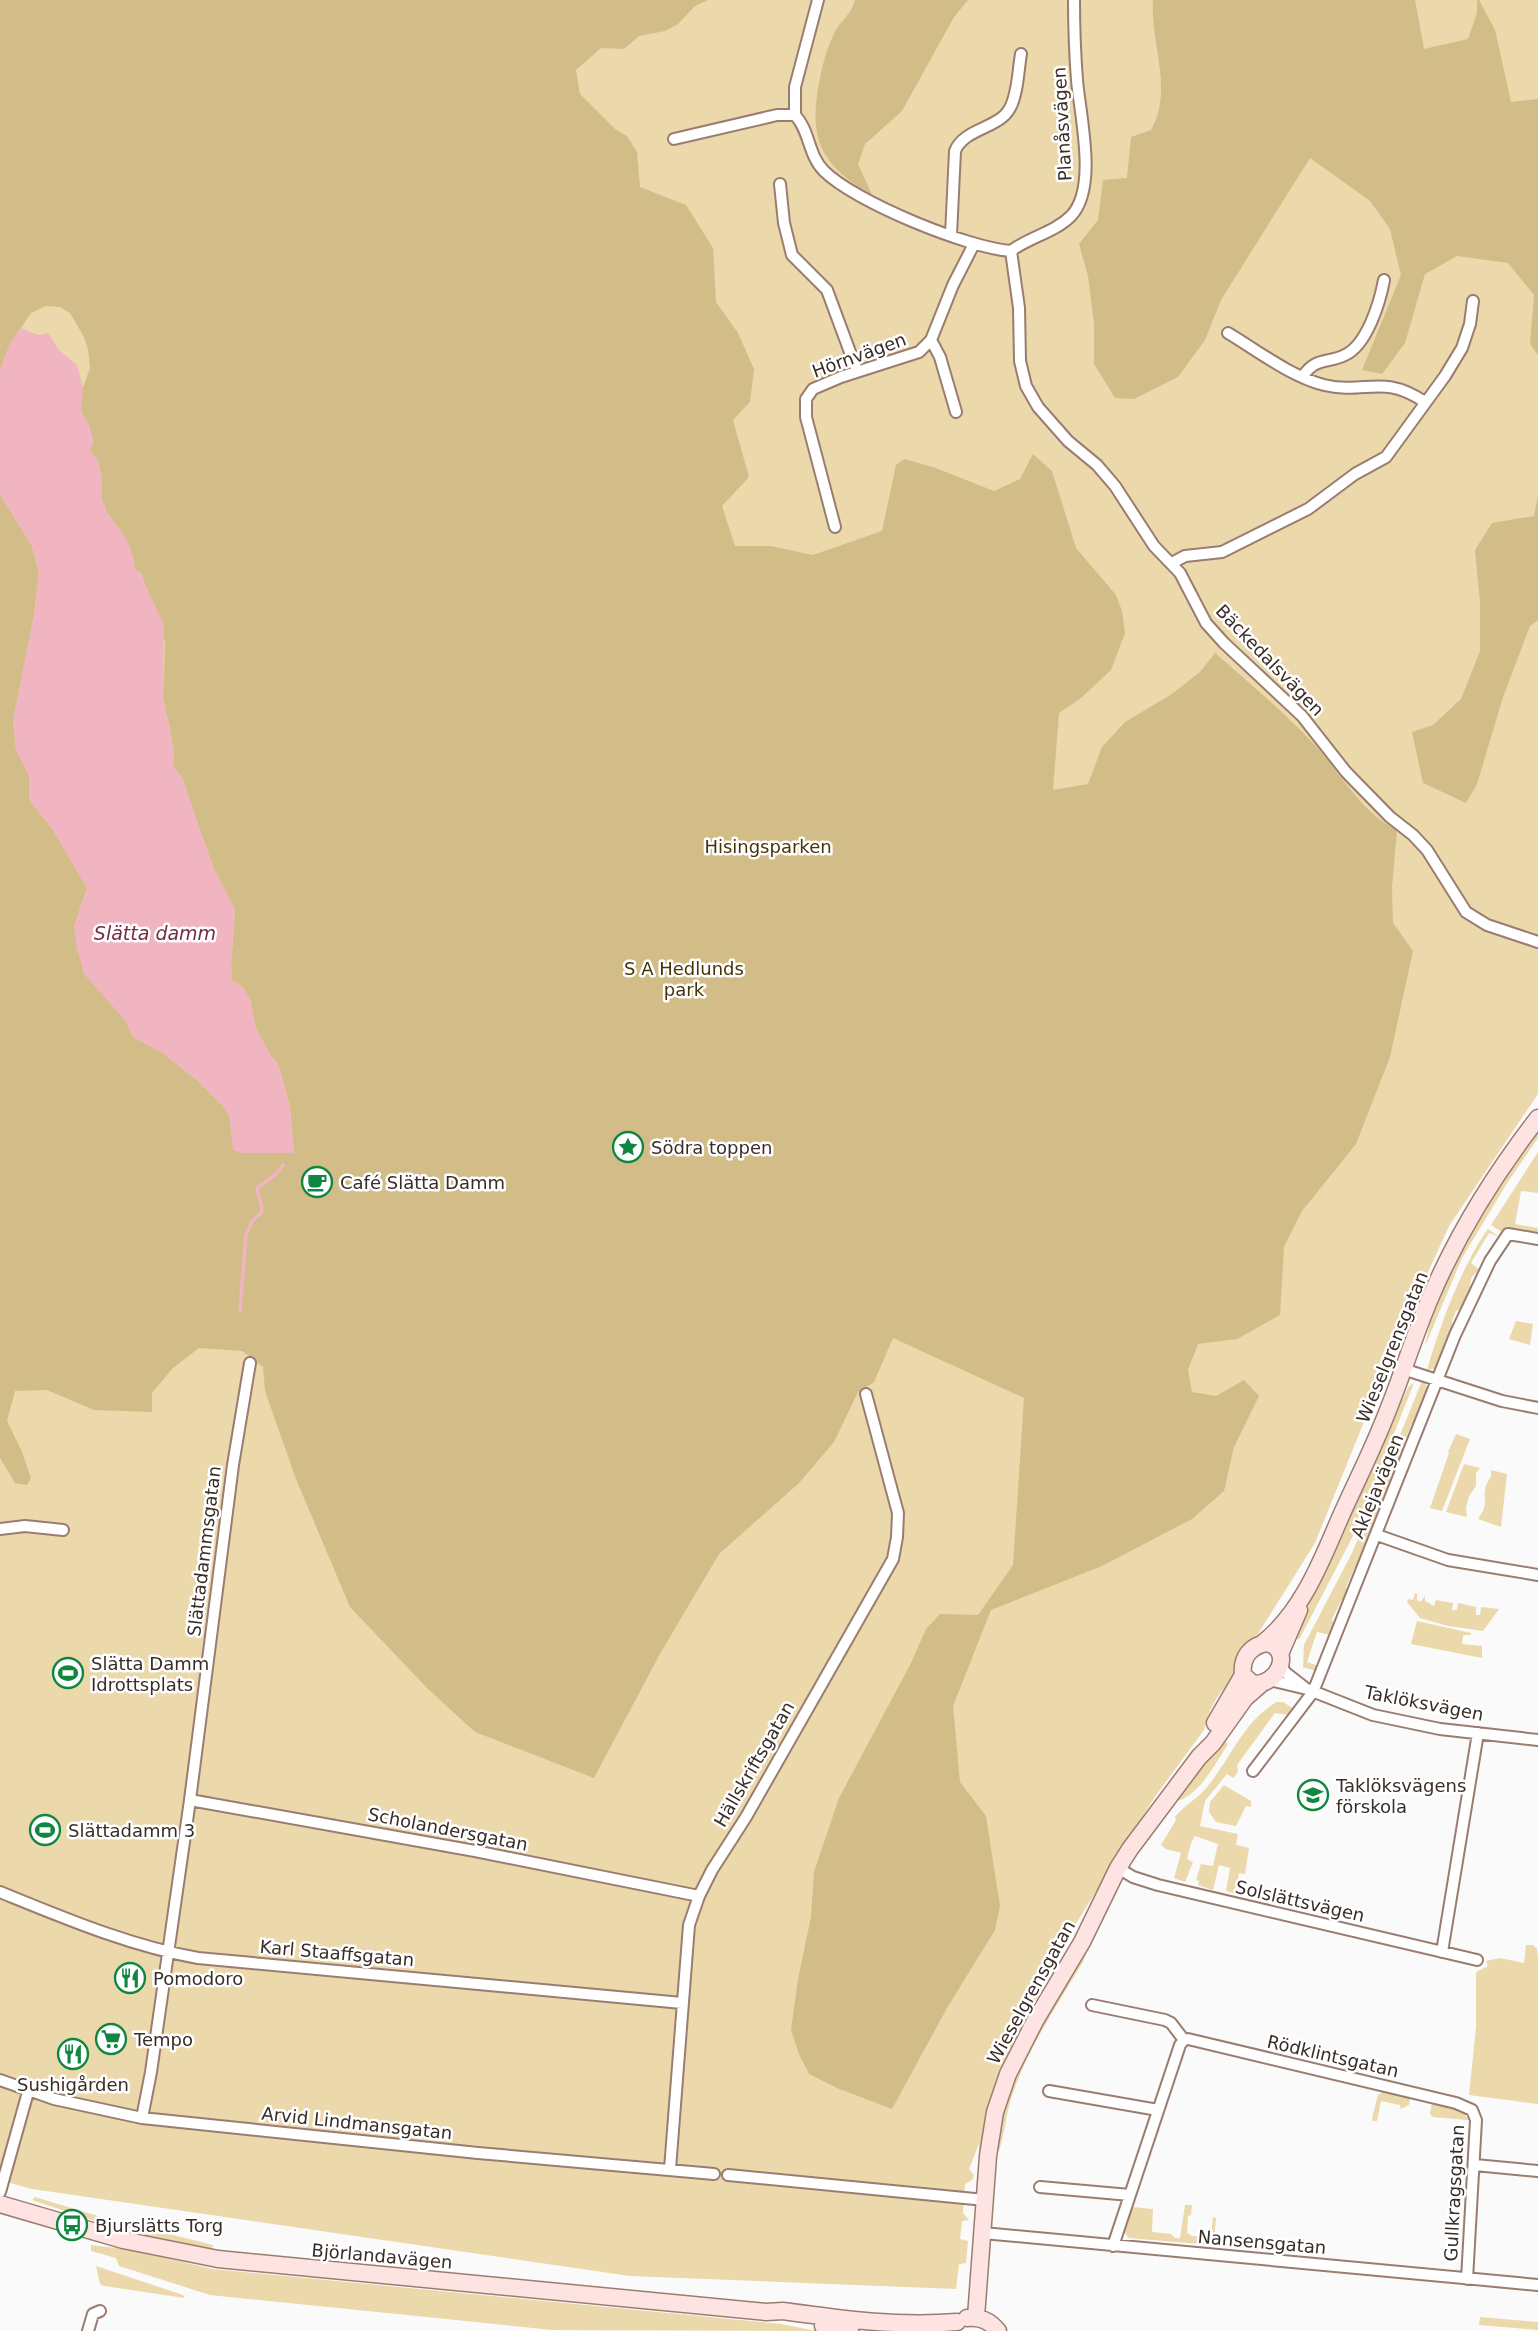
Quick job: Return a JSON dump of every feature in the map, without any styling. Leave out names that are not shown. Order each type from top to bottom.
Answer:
[{"type":"street","points":[[795,115],[795,87],[818,0]]},
{"type":"street","name":"Planåsvägen","points":[[1011,251],[1028,239],[1059,225],[1076,210],[1081,196],[1085,168],[1077,83],[1074,0]]},
{"type":"street","points":[[951,235],[955,151],[961,140],[1009,110],[1021,54]]},
{"type":"street","points":[[674,139],[777,115],[795,115],[805,128],[813,156],[827,174],[865,199],[974,244],[1011,251]]},
{"type":"street","points":[[780,184],[784,223],[792,255],[827,290],[857,371]]},
{"type":"street","name":"Hörnvägen","points":[[835,527],[804,405],[808,393],[857,371],[919,352],[931,340],[953,285],[974,244]]},
{"type":"street","name":"Bäckedalsvägen","points":[[1011,251],[1019,308],[1020,361],[1031,397],[1047,420],[1115,486],[1154,546],[1172,563],[1206,622],[1224,643],[1302,716],[1346,772],[1427,850],[1466,912],[1487,925],[1538,942]]},
{"type":"street","points":[[1303,376],[1310,366],[1349,354],[1361,342],[1378,304],[1384,280]]},
{"type":"street","points":[[1172,563],[1185,556],[1222,552],[1308,509],[1355,474],[1386,457],[1462,348],[1470,324],[1473,301]]},
{"type":"street","points":[[1228,333],[1303,376],[1323,384],[1340,387],[1399,387],[1425,402]]},
{"type":"street","name":"Hörnvägen","points":[[931,340],[940,357],[956,412]]},
{"type":"street","name":"Wieselgrensgatan","points":[[1199,1757],[1205,1740],[1243,1675],[1242,1665],[1247,1654],[1275,1634],[1301,1600],[1378,1433],[1431,1296],[1453,1249],[1509,1158],[1538,1118]]},
{"type":"street","name":"Aklejavägen","points":[[1253,1771],[1310,1690],[1377,1535],[1455,1335],[1504,1238],[1512,1234],[1538,1238]]},
{"type":"street","name":"Slättadammsgatan","points":[[142,2118],[190,1800],[233,1465],[250,1363]]},
{"type":"street","points":[[1403,1369],[1502,1401],[1538,1408]]},
{"type":"street","name":"Hällskriftsgatan","points":[[670,2169],[689,1925],[699,1896],[869,1603],[895,1553],[898,1513],[866,1394]]},
{"type":"street","points":[[0,1530],[24,1526],[63,1530]]},
{"type":"street","points":[[1377,1535],[1447,1560],[1538,1575]]},
{"type":"street","name":"Wieselgrensgatan","points":[[976,2318],[992,2131],[1008,2074],[1035,2021],[1082,1942],[1118,1868],[1141,1833],[1199,1757],[1213,1743],[1245,1698],[1265,1683],[1280,1659],[1301,1600]]},
{"type":"street","points":[[1263,1643],[1275,1646],[1280,1659]]},
{"type":"street","name":"Taklöksvägen","points":[[1280,1659],[1286,1673],[1310,1690]]},
{"type":"street","points":[[1243,1675],[1248,1682],[1265,1683]]},
{"type":"street","name":"Taklöksvägen","points":[[1265,1683],[1310,1690],[1373,1715],[1438,1728],[1538,1740]]},
{"type":"street","points":[[1441,1952],[1478,1733]]},
{"type":"street","name":"Scholandersgatan","points":[[190,1800],[475,1851],[699,1896]]},
{"type":"street","name":"Solslättsvägen","points":[[1118,1868],[1133,1877],[1158,1885],[1477,1961]]},
{"type":"street","name":"Karl Staaffsgatan","points":[[0,1892],[56,1915],[167,1952],[198,1958],[682,2003]]},
{"type":"street","name":"Rödklintsgatan","points":[[1092,2005],[1163,2019],[1171,2023],[1184,2040],[1456,2103],[1472,2110]]},
{"type":"street","points":[[1113,2246],[1180,2045],[1184,2040]]},
{"type":"street","name":"Arvid Lindmansgatan","points":[[0,2080],[29,2092],[85,2107],[142,2118],[478,2153],[715,2174]]},
{"type":"street","points":[[1049,2091],[1158,2110]]},
{"type":"street","points":[[0,2192],[29,2092]]},
{"type":"street","name":"Gullkragsgatan","points":[[1468,2279],[1475,2165],[1476,2120],[1472,2110]]},
{"type":"street","points":[[1475,2165],[1538,2171]]},
{"type":"street","points":[[728,2175],[985,2200]]},
{"type":"street","points":[[1040,2186],[1130,2195]]},
{"type":"street","name":"Björlandavägen","points":[[0,2204],[122,2240],[218,2259],[766,2312],[783,2311],[896,2324],[953,2327],[966,2318],[976,2318]]},
{"type":"street","name":"Nansensgatan","points":[[983,2233],[1538,2285]]},
{"type":"street","points":[[88,2331],[93,2314],[100,2311]]},
{"type":"street","name":"Björlandavägen","points":[[766,2312],[780,2319],[850,2331]]},
{"type":"street","points":[[976,2318],[987,2321],[999,2330]]},
{"type":"green space","name":"Hisingsparken","points":[[0,0],[1538,0],[1538,1094],[1449,1226],[1395,1345],[1315,1543],[1234,1672],[1231,1681],[1216,1700],[1204,1730],[1154,1798],[1049,1967],[983,2133],[979,2173],[979,2144],[969,2169],[974,2175],[972,2180],[965,2184],[963,2213],[969,2220],[962,2221],[960,2239],[968,2241],[966,2263],[959,2264],[956,2289],[630,2276],[32,2189],[0,2180]]},
{"type":"green space","name":"S A Hedlunds park","points":[[0,0],[708,0],[695,6],[678,24],[665,31],[639,36],[624,49],[601,48],[576,70],[580,94],[615,129],[627,136],[637,152],[640,187],[686,205],[713,248],[716,302],[738,333],[754,369],[750,402],[733,420],[749,477],[722,506],[735,546],[771,546],[813,555],[882,531],[896,465],[904,459],[933,467],[994,491],[1020,479],[1033,454],[1052,471],[1076,548],[1116,595],[1122,611],[1125,633],[1111,670],[1081,698],[1059,713],[1053,790],[1088,784],[1102,747],[1125,722],[1172,694],[1200,672],[1215,653],[1300,729],[1372,813],[1397,830],[1392,888],[1393,923],[1413,951],[1390,1057],[1356,1144],[1302,1211],[1284,1247],[1280,1315],[1237,1339],[1198,1344],[1188,1370],[1192,1392],[1216,1396],[1244,1380],[1259,1396],[1234,1447],[1224,1491],[1192,1519],[1102,1566],[991,1610],[953,1706],[960,1782],[986,1816],[1000,1906],[995,1930],[947,2008],[892,2109],[809,2074],[791,2030],[811,1917],[814,1872],[839,1798],[911,1663],[926,1629],[940,1614],[978,1615],[1013,1565],[1024,1398],[893,1338],[874,1382],[858,1392],[834,1442],[799,1483],[719,1554],[661,1652],[594,1778],[475,1732],[427,1688],[350,1607],[296,1479],[265,1391],[263,1367],[242,1351],[199,1348],[173,1368],[152,1393],[152,1412],[94,1410],[47,1390],[15,1391],[7,1421],[31,1478],[27,1485],[15,1483],[0,1458],[0,494],[32,546],[39,573],[34,615],[13,721],[16,749],[29,776],[29,799],[53,830],[87,888],[74,927],[100,991],[125,1020],[133,1037],[161,1052],[196,1079],[220,1103],[229,1115],[242,1153],[294,1153],[290,1106],[278,1064],[256,1029],[250,999],[241,985],[232,981],[235,910],[213,867],[182,778],[173,766],[174,753],[163,698],[165,642],[141,573],[135,570],[126,539],[106,511],[102,499],[98,461],[90,451],[89,425],[81,412],[81,393],[90,368],[88,349],[70,313],[60,307],[46,306],[31,313],[10,344],[0,370]]},
{"type":"green space","points":[[855,0],[968,0],[954,17],[902,111],[865,144],[858,164],[872,195],[830,162],[818,136],[816,120],[816,103],[826,53]]},
{"type":"green space","points":[[1153,0],[1415,0],[1424,49],[1468,39],[1479,0],[1495,30],[1511,102],[1538,99],[1538,355],[1530,344],[1534,295],[1508,263],[1457,256],[1425,274],[1405,343],[1382,374],[1362,370],[1401,275],[1390,229],[1370,201],[1310,158],[1221,300],[1205,340],[1178,377],[1134,399],[1115,398],[1094,364],[1094,323],[1088,276],[1079,244],[1098,220],[1103,180],[1127,178],[1131,137],[1151,130],[1158,114],[1161,82]]},
{"type":"green space","points":[[1538,495],[1538,620],[1530,626],[1503,697],[1477,784],[1466,803],[1423,783],[1412,732],[1433,725],[1461,699],[1480,651],[1480,602],[1475,550],[1492,523],[1534,516]]},
{"type":"green space","points":[[1538,1129],[1538,1138],[1462,1258],[1425,1346],[1432,1318],[1456,1261],[1487,1206]]},
{"type":"green space","points":[[1538,1152],[1538,1193],[1521,1191],[1515,1224],[1538,1228],[1538,1234],[1510,1229],[1502,1232],[1491,1225]]},
{"type":"green space","points":[[1488,1229],[1499,1237],[1489,1233],[1471,1263],[1480,1270],[1472,1277],[1464,1305],[1456,1311],[1452,1321],[1453,1329],[1436,1368],[1427,1370],[1452,1297],[1469,1260]]},
{"type":"green space","points":[[1516,1321],[1533,1324],[1530,1345],[1509,1339]]},
{"type":"green space","points":[[1422,1381],[1428,1394],[1416,1422],[1411,1425],[1403,1446],[1405,1452],[1401,1464],[1395,1467],[1388,1487],[1390,1491],[1360,1565],[1355,1567],[1346,1587],[1348,1593],[1332,1619],[1334,1627],[1330,1635],[1317,1632],[1307,1662],[1318,1666],[1316,1671],[1303,1667],[1304,1645],[1353,1551]]},
{"type":"green space","points":[[1414,1383],[1354,1534],[1301,1636],[1294,1639],[1332,1559],[1382,1441],[1409,1386]]},
{"type":"green space","points":[[1456,1434],[1470,1439],[1442,1511],[1430,1508],[1448,1452]]},
{"type":"green space","points":[[1464,1464],[1480,1468],[1476,1473],[1476,1486],[1469,1496],[1467,1517],[1446,1512]]},
{"type":"green space","points":[[1491,1470],[1507,1474],[1501,1527],[1478,1519],[1485,1505],[1485,1491]]},
{"type":"green space","points":[[1415,1593],[1417,1600],[1420,1602],[1425,1596],[1425,1601],[1434,1606],[1436,1600],[1453,1603],[1452,1610],[1457,1610],[1458,1603],[1476,1607],[1476,1615],[1480,1615],[1481,1607],[1499,1609],[1483,1631],[1448,1626],[1420,1618],[1407,1602],[1408,1599],[1413,1600]]},
{"type":"green space","points":[[1417,1621],[1471,1633],[1463,1635],[1462,1644],[1482,1646],[1482,1658],[1411,1644]]},
{"type":"green space","points":[[1277,1702],[1283,1702],[1294,1709],[1288,1715],[1275,1713],[1237,1765],[1238,1772],[1233,1778],[1227,1774],[1205,1801],[1200,1826],[1238,1834],[1236,1845],[1249,1848],[1245,1874],[1239,1873],[1237,1885],[1245,1888],[1244,1896],[1226,1891],[1230,1868],[1219,1865],[1213,1890],[1198,1885],[1199,1881],[1196,1880],[1201,1864],[1213,1866],[1218,1844],[1195,1836],[1187,1859],[1193,1862],[1185,1882],[1174,1878],[1181,1853],[1161,1845],[1176,1820],[1175,1817],[1207,1787],[1255,1719]]},
{"type":"green space","points":[[1222,1738],[1228,1744],[1207,1777],[1194,1792],[1178,1801]]},
{"type":"green space","points":[[1224,1785],[1251,1801],[1251,1807],[1246,1806],[1236,1826],[1216,1822],[1209,1812],[1210,1802]]},
{"type":"green space","points":[[1526,1945],[1533,1945],[1537,1949],[1538,1958],[1538,2104],[1469,2095],[1476,2027],[1476,1972],[1488,1966],[1486,1961],[1500,1958],[1524,1963]]},
{"type":"green space","points":[[1089,1946],[1083,1962],[1027,2059],[1011,2100],[999,2151],[996,2146],[1003,2118],[1021,2066]]},
{"type":"green space","points":[[1384,2091],[1410,2098],[1409,2105],[1401,2109],[1400,2105],[1381,2101],[1377,2121],[1373,2121],[1378,2095]]},
{"type":"green space","points":[[1432,2103],[1463,2111],[1468,2120],[1433,2117],[1430,2114]]},
{"type":"green space","points":[[35,2197],[118,2222],[116,2228],[32,2200]]},
{"type":"green space","points":[[1185,2205],[1192,2205],[1187,2233],[1192,2236],[1211,2238],[1213,2217],[1216,2218],[1214,2241],[1210,2245],[1129,2238],[1124,2232],[1132,2207],[1153,2209],[1152,2232],[1180,2238]]},
{"type":"green space","points":[[121,2222],[213,2245],[212,2250],[119,2228]]},
{"type":"green space","points":[[91,2245],[125,2249],[213,2269],[781,2324],[817,2331],[553,2330],[210,2295],[119,2266],[116,2258],[91,2251]]},
{"type":"green space","points":[[96,2266],[183,2295],[185,2298],[104,2286],[100,2284]]},
{"type":"green space","points":[[1480,2317],[1538,2322],[1538,2330],[1479,2325]]},
{"type":"water","name":"Slätta damm","points":[[20,328],[38,335],[48,333],[59,350],[77,365],[83,387],[81,412],[89,425],[94,442],[90,451],[98,461],[106,511],[126,539],[135,570],[140,573],[164,625],[163,698],[174,753],[173,766],[182,778],[213,867],[235,910],[232,981],[241,985],[250,999],[256,1029],[278,1064],[290,1106],[294,1153],[242,1153],[233,1150],[229,1115],[220,1103],[196,1079],[161,1052],[133,1037],[125,1020],[84,974],[74,927],[87,888],[53,830],[29,799],[29,776],[16,749],[13,721],[34,615],[39,573],[32,546],[0,494],[0,370],[10,344]]},
{"type":"waterway","points":[[240,1310],[246,1235],[252,1221],[262,1212],[257,1188],[276,1174],[283,1165]]},
{"type":"place","name":"Södra toppen","points":[[628,1147]]},
{"type":"place","name":"Café Slätta Damm","points":[[317,1182]]},
{"type":"place","name":"Slätta Damm Idrottsplats","points":[[68,1673]]},
{"type":"place","name":"Taklöksvägens förskola","points":[[1313,1795]]},
{"type":"place","name":"Slättadamm 3","points":[[45,1830]]},
{"type":"place","name":"Pomodoro","points":[[130,1978]]},
{"type":"place","name":"Tempo","points":[[111,2039]]},
{"type":"place","name":"Sushigården","points":[[73,2054]]},
{"type":"place","name":"Bjurslätts Torg","points":[[72,2225]]}]
